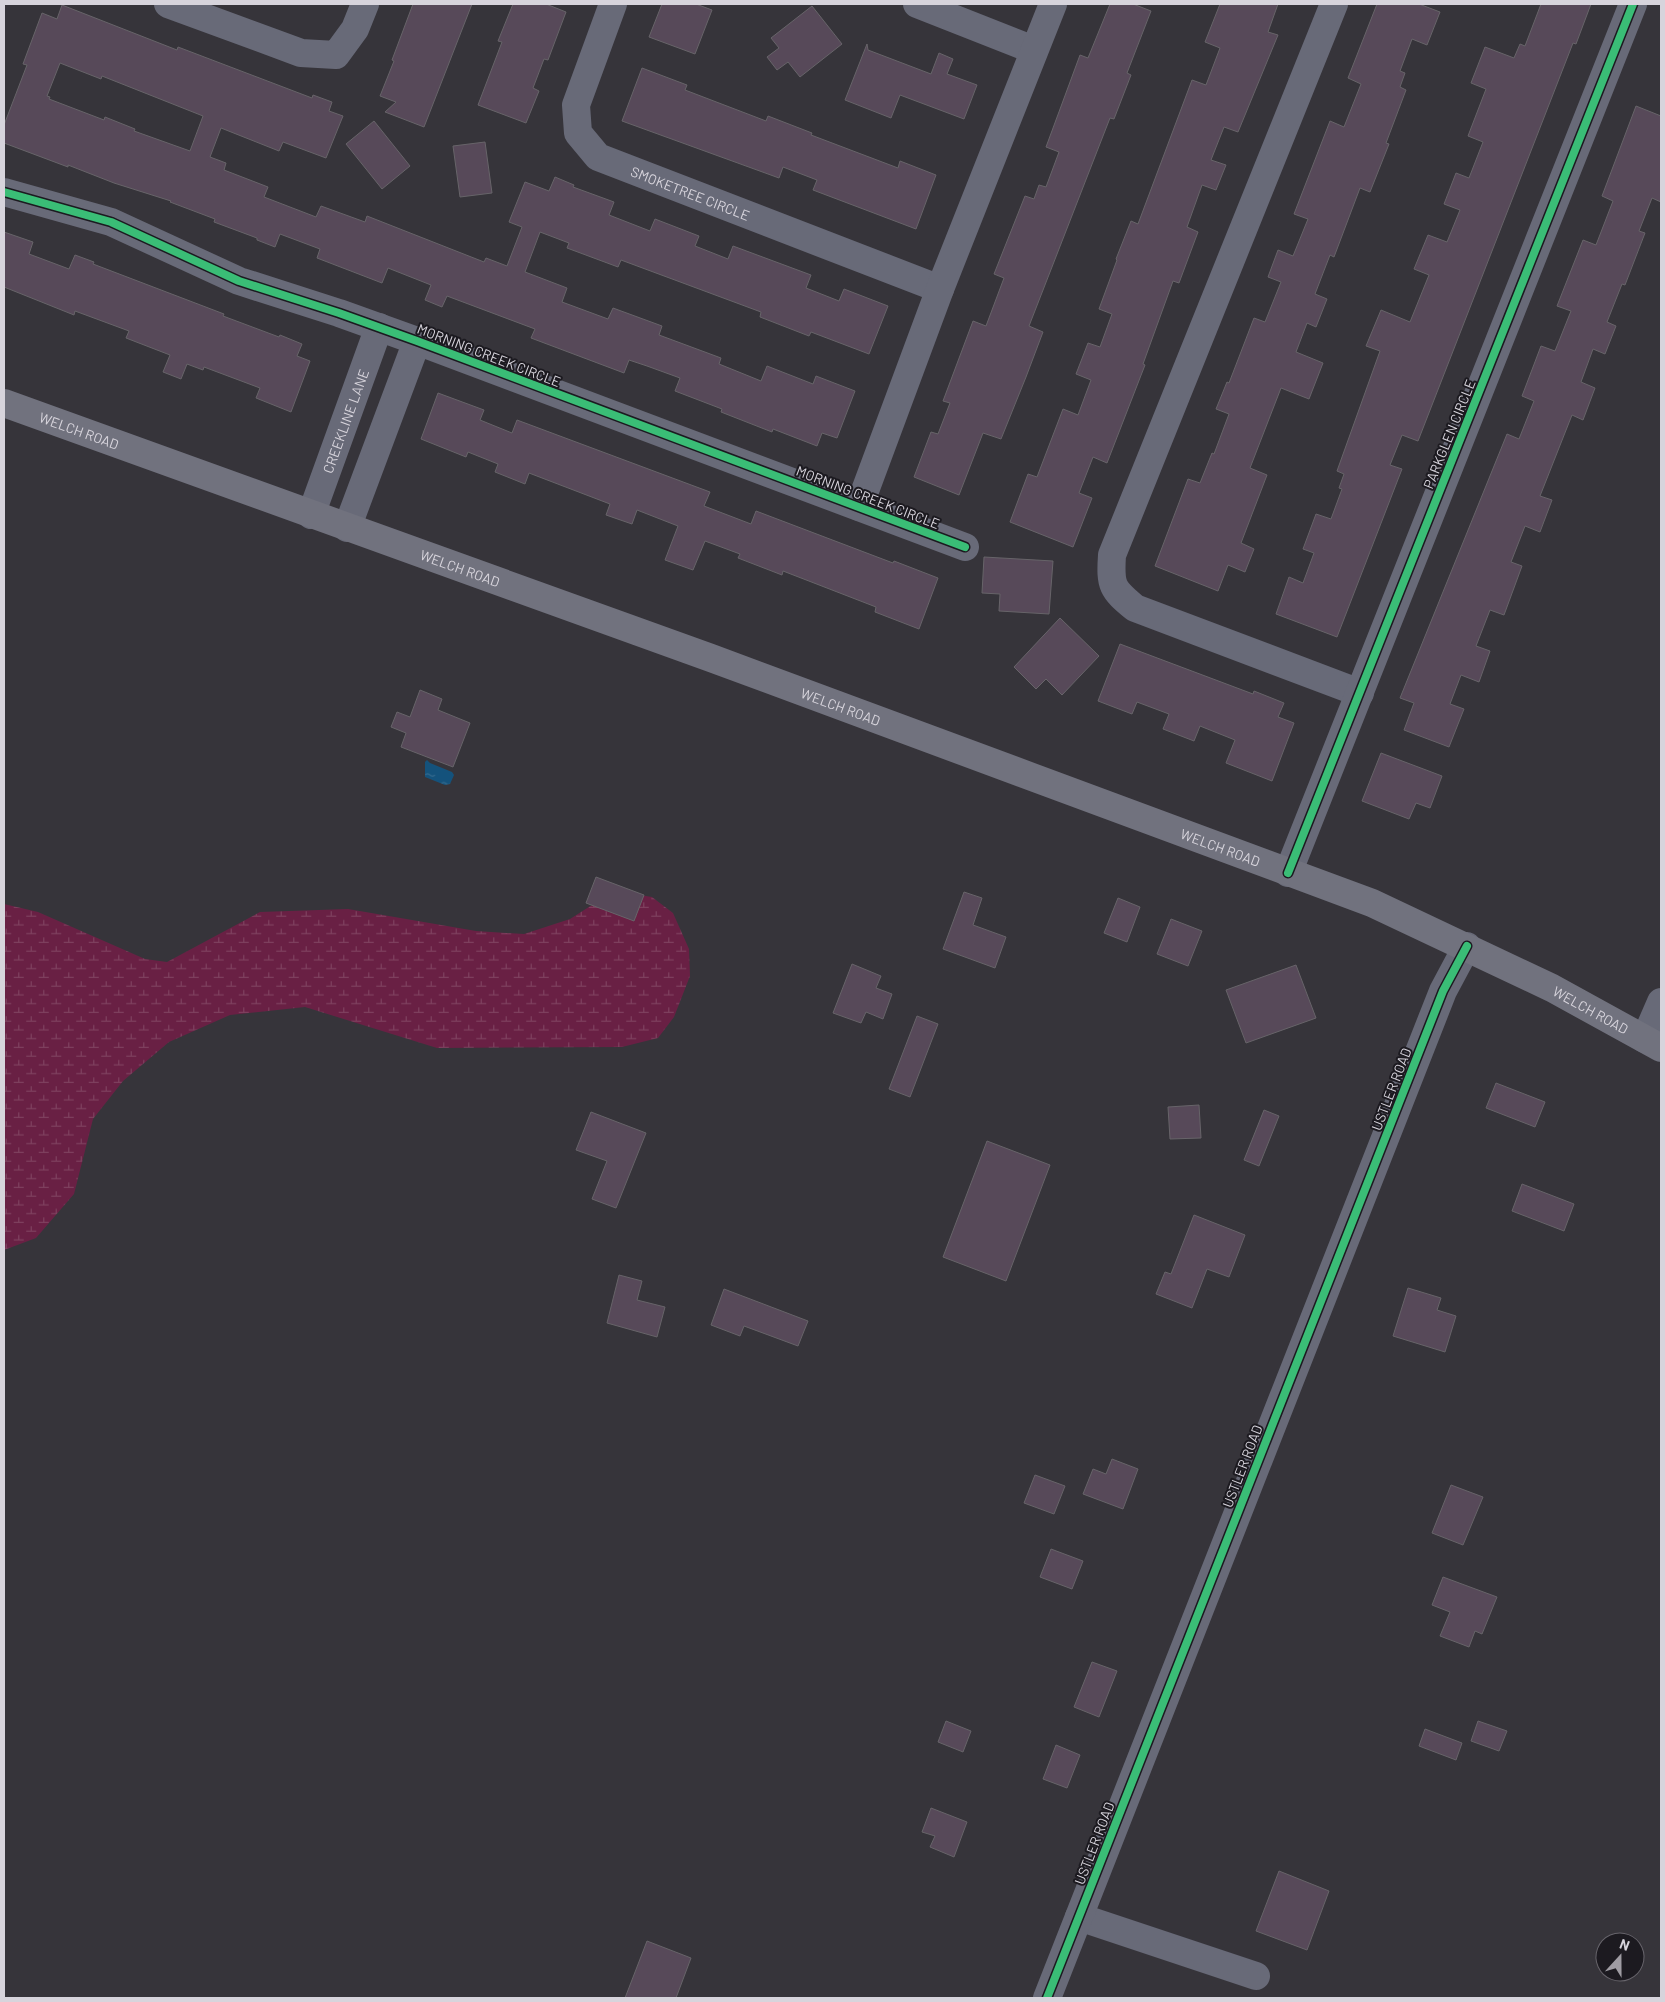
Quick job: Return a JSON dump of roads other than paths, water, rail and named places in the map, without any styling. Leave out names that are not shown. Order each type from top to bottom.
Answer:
[{"type":"main road","name":"WELCH ROAD","points":[[4,402],[720,662],[1372,903],[1467,946],[1552,988],[1653,1043]]},
{"type":"street","points":[[168,4],[301,53],[336,55],[355,29],[364,4]]},
{"type":"street","name":"SMOKETREE CIRCLE","points":[[614,4],[576,105],[578,132],[598,157],[940,289]]},
{"type":"street","points":[[917,4],[1034,50]]},
{"type":"street","points":[[858,507],[940,289],[1053,4]]},
{"type":"street","points":[[1334,4],[1112,555],[1111,575],[1116,593],[1135,608],[1360,693]]},
{"type":"street","name":"PARKGLEN CIRCLE","points":[[1288,873],[1633,4]]},
{"type":"street","name":"MORNING CREEK CIRCLE","points":[[4,192],[111,222],[239,281],[339,312],[965,547]]},
{"type":"street","name":"CREEKLINE LANE","points":[[311,515],[379,327]]},
{"type":"street","points":[[347,528],[417,341]]},
{"type":"street","name":"USTLER ROAD","points":[[1047,1998],[1443,991],[1467,946]]},
{"type":"street","points":[[1653,1043],[1661,1002]]},
{"type":"street","points":[[1079,1917],[1256,1976]]},
{"type":"water","points":[[427,760],[452,772],[454,775],[450,784],[445,785],[425,777],[425,762]]}]
